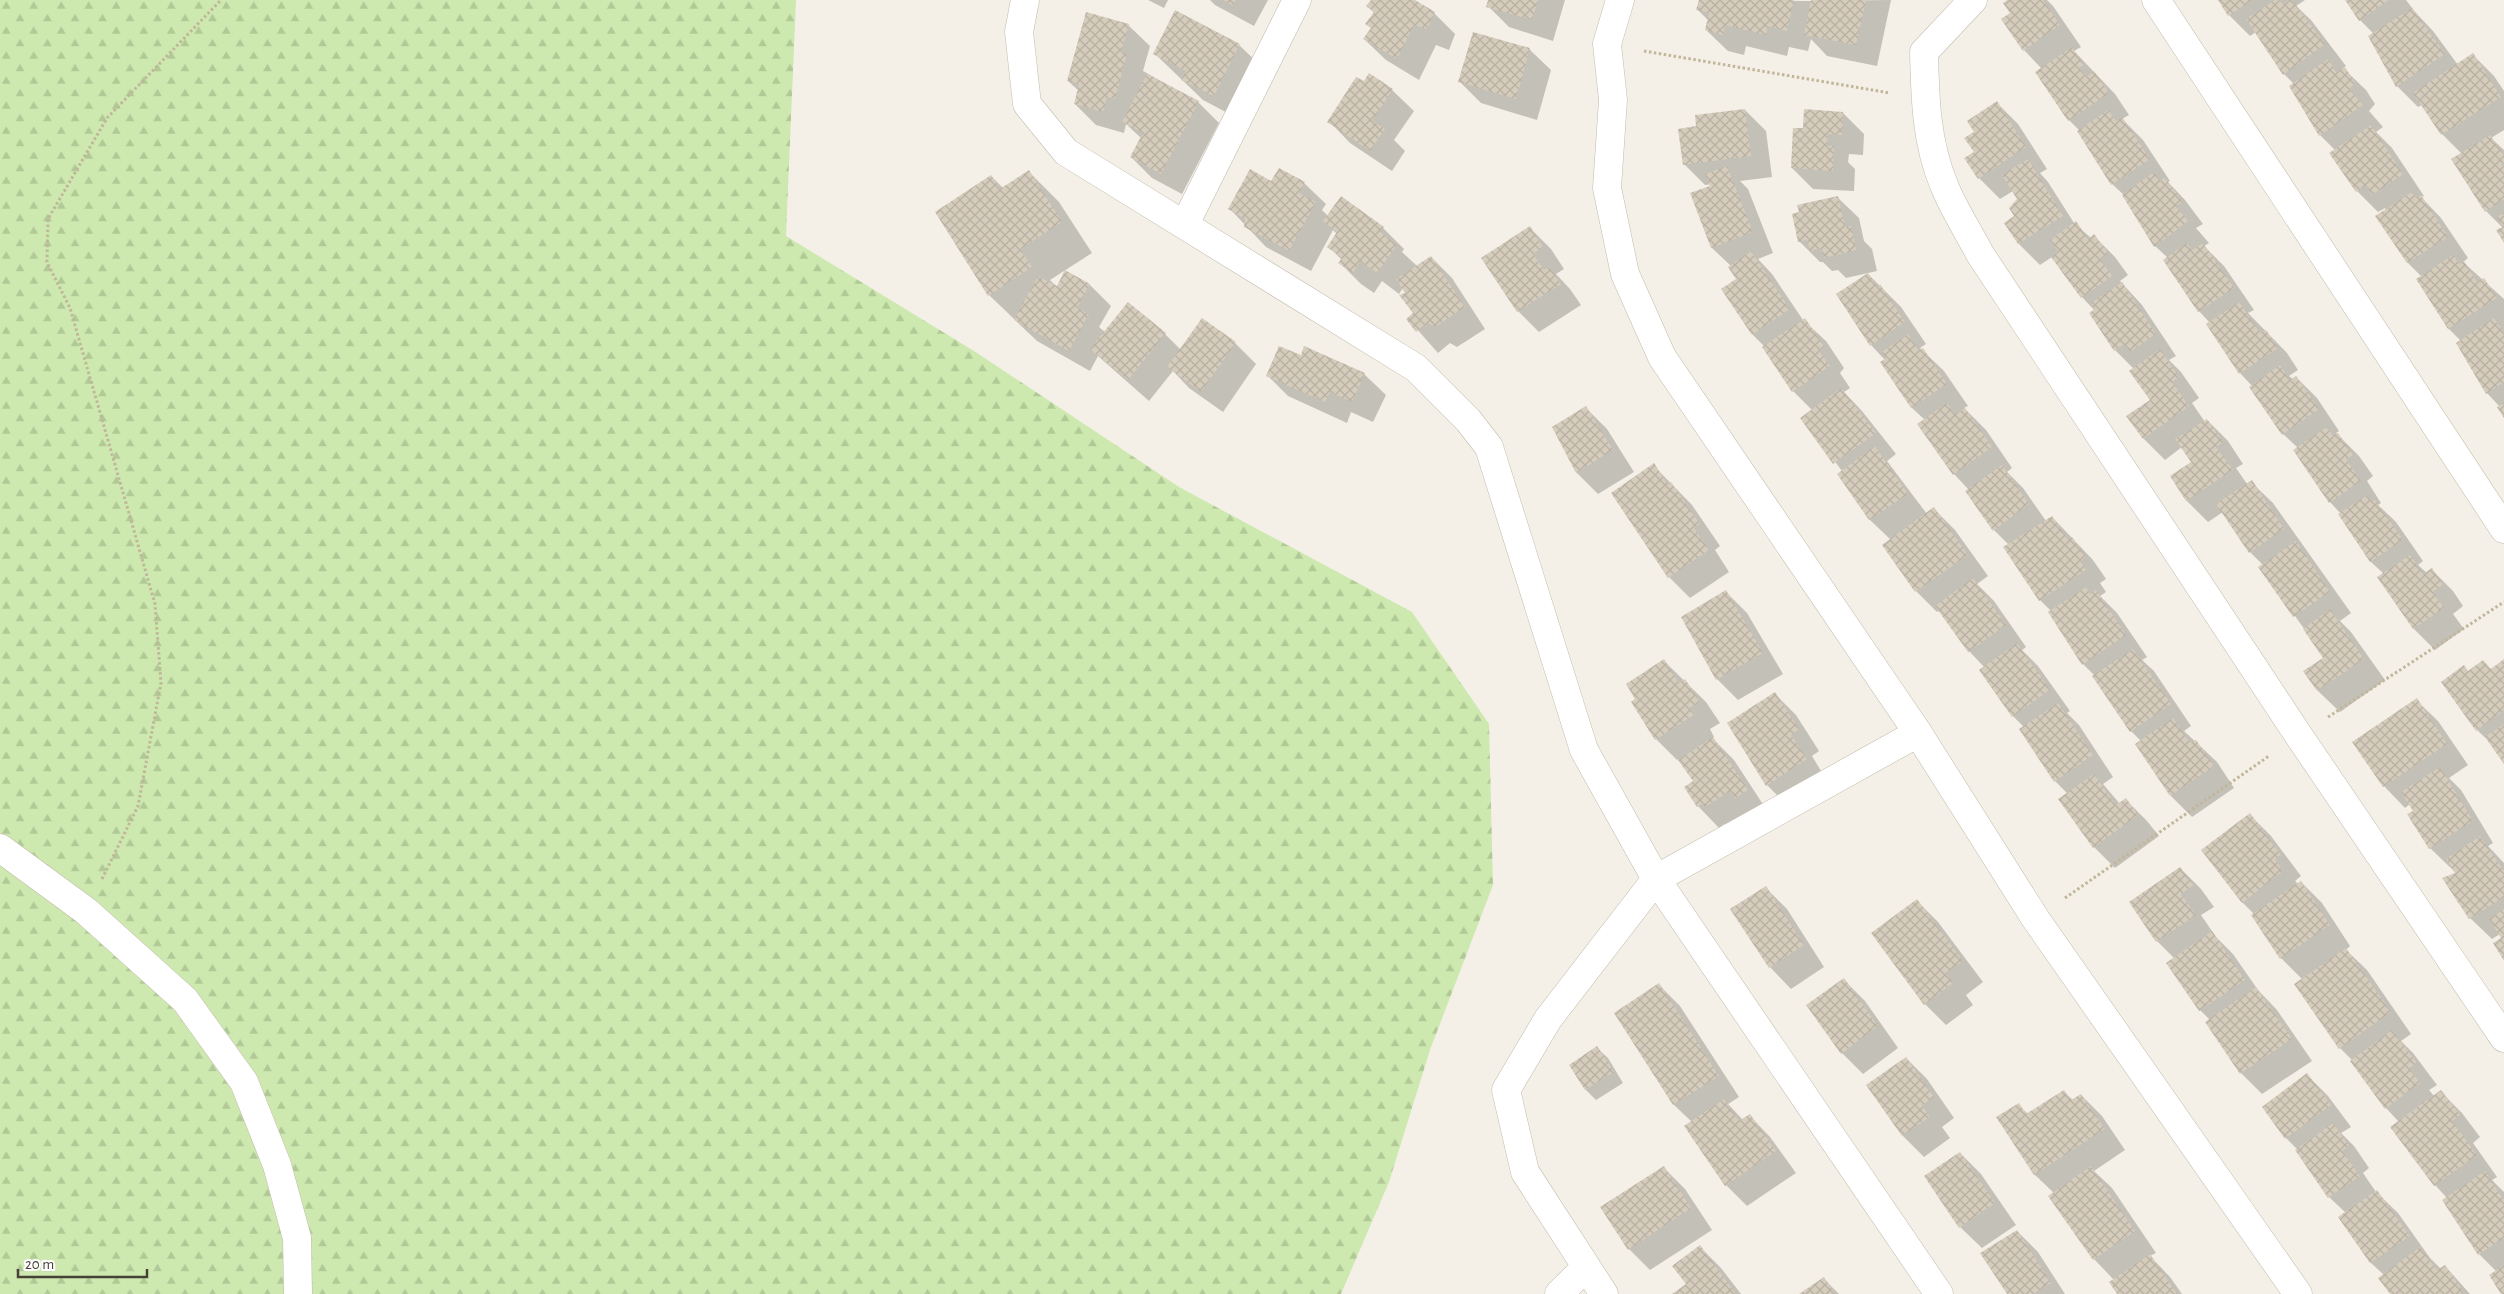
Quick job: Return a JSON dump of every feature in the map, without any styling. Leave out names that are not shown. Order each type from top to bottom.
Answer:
[{"type":"street","points":[[1024,0],[1019,32],[1027,104],[1066,152],[1416,368],[1468,420],[1489,447],[1584,750],[1656,880],[1939,1294]]},
{"type":"street","points":[[1185,224],[1297,0]]},
{"type":"street","points":[[1620,0],[1607,44],[1613,100],[1607,188],[1625,274],[1658,349],[1918,733],[2035,918],[2298,1294]]},
{"type":"street","points":[[1973,0],[1924,52],[1925,99],[1932,148],[1944,185],[1980,254],[2299,736],[2504,1038]]},
{"type":"street","points":[[2156,0],[2504,529]]},
{"type":"street","points":[[1604,1294],[1525,1172],[1506,1090],[1548,1019],[1656,880],[1918,733]]},
{"type":"street","points":[[0,848],[86,911],[184,1000],[244,1082],[276,1165],[297,1238],[298,1294]]},
{"type":"street","points":[[1559,1294],[1586,1267]]},
{"type":"path","points":[[86,911],[138,806],[161,682],[155,604],[70,308],[47,262],[48,219],[107,118],[221,0]]},
{"type":"path","points":[[1607,44],[1925,99]]},
{"type":"green space","points":[[0,0],[796,0],[786,236],[974,351],[1179,487],[1412,612],[1489,724],[1493,885],[1430,1050],[1389,1182],[1341,1294],[0,1294]]},
{"type":"building","points":[[1223,0],[1236,0],[1233,5]]},
{"type":"building","points":[[1371,0],[1415,0],[1435,12],[1427,29],[1414,25],[1397,59],[1363,39],[1371,28],[1365,24],[1374,12],[1366,6]]},
{"type":"building","points":[[1488,0],[1538,0],[1532,20],[1486,7]]},
{"type":"building","points":[[1699,0],[1794,0],[1787,31],[1768,26],[1766,35],[1725,25],[1723,35],[1705,30],[1709,13],[1696,10]]},
{"type":"building","points":[[1811,0],[1866,0],[1856,45],[1804,35]]},
{"type":"building","points":[[2007,0],[2043,0],[2060,25],[2023,51],[2001,19],[2010,13],[2003,3]]},
{"type":"building","points":[[2218,0],[2253,0],[2228,16]]},
{"type":"building","points":[[2275,0],[2279,0],[2284,5],[2288,0],[2292,0],[2325,44],[2283,75],[2246,19]]},
{"type":"building","points":[[2345,0],[2389,0],[2359,21]]},
{"type":"building","points":[[2412,8],[2445,54],[2396,87],[2368,36]]},
{"type":"building","points":[[1175,10],[1240,44],[1214,96],[1181,80],[1186,71],[1153,54]]},
{"type":"building","points":[[1086,12],[1129,24],[1121,52],[1127,54],[1115,99],[1107,97],[1103,112],[1074,104],[1079,84],[1067,81]]},
{"type":"building","points":[[1473,32],[1530,48],[1516,99],[1458,82]]},
{"type":"building","points":[[2072,47],[2084,65],[2079,68],[2086,77],[2094,71],[2109,93],[2068,121],[2035,72]]},
{"type":"building","points":[[2473,53],[2501,97],[2441,135],[2413,93]]},
{"type":"building","points":[[2328,59],[2336,72],[2345,67],[2355,83],[2349,89],[2363,105],[2319,136],[2289,86]]},
{"type":"building","points":[[1369,73],[1393,89],[1372,121],[1385,129],[1370,151],[1327,122],[1356,77],[1364,81]]},
{"type":"building","points":[[1147,74],[1199,101],[1161,174],[1130,157],[1143,133],[1122,122]]},
{"type":"building","points":[[1997,101],[2026,147],[1978,179],[1964,158],[1974,152],[1964,138],[1974,132],[1967,121]]},
{"type":"building","points":[[1745,109],[1751,156],[1683,165],[1678,129],[1696,126],[1695,115]]},
{"type":"building","points":[[1804,109],[1843,112],[1842,135],[1828,134],[1827,146],[1834,146],[1833,171],[1791,168],[1793,128],[1803,128]]},
{"type":"building","points":[[2108,110],[2116,121],[2122,117],[2150,159],[2111,185],[2077,131]]},
{"type":"building","points":[[2371,125],[2403,174],[2372,195],[2367,185],[2356,192],[2329,153]]},
{"type":"building","points":[[2490,135],[2504,155],[2504,162],[2501,164],[2504,167],[2504,199],[2485,212],[2451,159]]},
{"type":"building","points":[[2028,159],[2063,216],[2018,244],[2004,223],[2014,216],[2009,208],[2017,199],[2002,175]]},
{"type":"building","points":[[1727,166],[1753,232],[1711,248],[1690,193],[1710,186],[1705,174]]},
{"type":"building","points":[[1279,168],[1305,182],[1299,193],[1316,202],[1289,251],[1244,227],[1245,219],[1228,209],[1250,169],[1271,181]]},
{"type":"building","points":[[1029,170],[1062,222],[1020,249],[1032,267],[988,296],[935,212],[991,175],[1000,189]]},
{"type":"building","points":[[2154,172],[2161,182],[2164,177],[2183,202],[2176,206],[2188,221],[2154,247],[2122,195]]},
{"type":"building","points":[[2412,192],[2416,198],[2421,195],[2448,237],[2407,263],[2375,216]]},
{"type":"building","points":[[1341,196],[1384,227],[1380,232],[1397,245],[1377,273],[1360,261],[1353,273],[1338,263],[1342,258],[1327,247],[1337,232],[1323,221]]},
{"type":"building","points":[[1838,196],[1845,227],[1851,226],[1856,250],[1824,258],[1821,248],[1810,251],[1807,240],[1798,242],[1792,214],[1799,212],[1797,205]]},
{"type":"building","points":[[2504,213],[2504,243],[2496,230],[2503,227],[2497,217]]},
{"type":"building","points":[[2076,221],[2088,239],[2094,234],[2108,253],[2100,259],[2112,276],[2081,298],[2051,257],[2059,252],[2050,240]]},
{"type":"building","points":[[1530,226],[1543,247],[1533,254],[1544,270],[1549,266],[1561,284],[1517,312],[1481,258]]},
{"type":"building","points":[[2187,243],[2192,250],[2203,243],[2234,288],[2198,312],[2163,260]]},
{"type":"building","points":[[1751,251],[1790,309],[1752,335],[1721,289],[1736,279],[1728,267]]},
{"type":"building","points":[[2453,255],[2459,264],[2464,261],[2477,282],[2484,278],[2497,298],[2448,329],[2416,279]]},
{"type":"building","points":[[1431,256],[1465,307],[1435,327],[1428,323],[1416,332],[1406,319],[1413,313],[1399,295],[1405,293],[1396,279]]},
{"type":"building","points":[[1065,270],[1090,284],[1077,308],[1089,314],[1069,351],[1014,320],[1038,276],[1057,286]]},
{"type":"building","points":[[1868,273],[1878,288],[1880,284],[1905,322],[1870,346],[1836,294]]},
{"type":"building","points":[[2122,282],[2156,334],[2130,352],[2124,344],[2114,351],[2089,313],[2095,309],[2091,303]]},
{"type":"building","points":[[1128,302],[1166,333],[1128,380],[1090,349]]},
{"type":"building","points":[[2239,302],[2260,333],[2266,330],[2278,348],[2239,374],[2206,324]]},
{"type":"building","points":[[1202,318],[1236,342],[1201,392],[1167,367]]},
{"type":"building","points":[[1805,318],[1824,346],[1819,351],[1830,366],[1792,392],[1762,347]]},
{"type":"building","points":[[2494,318],[2504,333],[2504,382],[2486,394],[2456,343]]},
{"type":"building","points":[[1908,334],[1919,351],[1923,348],[1947,384],[1911,408],[1880,362],[1886,358],[1882,352]]},
{"type":"building","points":[[1279,346],[1301,355],[1304,346],[1365,373],[1352,402],[1330,392],[1325,402],[1266,376]]},
{"type":"building","points":[[2160,349],[2179,377],[2172,382],[2189,406],[2143,439],[2126,416],[2150,400],[2129,371]]},
{"type":"building","points":[[2280,365],[2290,380],[2296,376],[2319,409],[2282,435],[2249,387]]},
{"type":"building","points":[[1841,388],[1876,433],[1833,464],[1800,418]]},
{"type":"building","points":[[1947,403],[1955,414],[1965,408],[1992,447],[1953,475],[1917,424]]},
{"type":"building","points":[[2504,403],[2504,418],[2497,407]]},
{"type":"building","points":[[1586,406],[1613,450],[1576,473],[1552,427]]},
{"type":"building","points":[[2207,419],[2223,442],[2216,447],[2233,470],[2186,501],[2170,476],[2191,462],[2175,439]]},
{"type":"building","points":[[2327,427],[2333,436],[2338,433],[2353,455],[2346,459],[2361,481],[2329,503],[2293,450]]},
{"type":"building","points":[[1875,446],[1908,494],[1869,520],[1837,474]]},
{"type":"building","points":[[1654,463],[1668,485],[1671,482],[1700,524],[1694,528],[1709,550],[1668,578],[1611,493]]},
{"type":"building","points":[[2002,465],[2029,504],[1993,531],[1965,491]]},
{"type":"building","points":[[2252,480],[2284,529],[2249,553],[2216,504]]},
{"type":"building","points":[[2367,495],[2371,501],[2375,500],[2403,540],[2370,562],[2338,514]]},
{"type":"building","points":[[1934,507],[1968,555],[1915,592],[1882,545]]},
{"type":"building","points":[[2052,516],[2068,540],[2072,537],[2086,557],[2080,561],[2086,570],[2039,601],[2003,547]]},
{"type":"building","points":[[2296,541],[2330,592],[2293,617],[2258,567]]},
{"type":"building","points":[[2410,555],[2423,574],[2432,568],[2443,584],[2433,592],[2444,608],[2413,629],[2377,577]]},
{"type":"building","points":[[1973,578],[2006,625],[1968,652],[1935,606]]},
{"type":"building","points":[[2086,587],[2090,594],[2096,590],[2126,635],[2082,665],[2048,612]]},
{"type":"building","points":[[1726,590],[1763,653],[1716,680],[1681,617]]},
{"type":"building","points":[[2330,609],[2364,659],[2317,691],[2303,671],[2323,658],[2303,629]]},
{"type":"building","points":[[2017,643],[2050,690],[2012,717],[1979,670]]},
{"type":"building","points":[[2133,649],[2171,704],[2130,732],[2092,676]]},
{"type":"building","points":[[1664,659],[1679,683],[1685,679],[1700,702],[1689,708],[1694,715],[1655,740],[1631,702],[1635,699],[1626,684]]},
{"type":"building","points":[[2504,659],[2504,710],[2476,731],[2441,682],[2464,665],[2468,671],[2483,660],[2491,669]]},
{"type":"building","points":[[1775,692],[1799,729],[1791,735],[1807,759],[1766,786],[1727,723]]},
{"type":"building","points":[[2417,698],[2447,744],[2383,787],[2352,742]]},
{"type":"building","points":[[2058,703],[2093,755],[2054,782],[2019,729]]},
{"type":"building","points":[[2173,718],[2190,743],[2196,740],[2214,766],[2170,796],[2135,744]]},
{"type":"building","points":[[2504,724],[2504,764],[2485,737]]},
{"type":"building","points":[[1713,737],[1748,790],[1735,798],[1730,791],[1705,807],[1703,803],[1697,807],[1684,787],[1693,781],[1678,760]]},
{"type":"building","points":[[2440,767],[2473,821],[2429,849],[2407,814],[2413,811],[2401,792]]},
{"type":"building","points":[[2094,774],[2116,805],[2126,798],[2138,815],[2093,848],[2058,799]]},
{"type":"building","points":[[2250,813],[2281,855],[2275,859],[2283,871],[2242,903],[2201,850]]},
{"type":"building","points":[[2480,836],[2504,871],[2504,897],[2469,919],[2442,878],[2455,873],[2446,859]]},
{"type":"building","points":[[2180,867],[2194,885],[2181,894],[2196,915],[2156,942],[2129,902]]},
{"type":"building","points":[[2301,881],[2330,925],[2280,959],[2251,915]]},
{"type":"building","points":[[1766,886],[1804,945],[1769,968],[1730,909]]},
{"type":"building","points":[[1917,899],[1963,961],[1946,973],[1953,983],[1924,1005],[1871,933]]},
{"type":"building","points":[[2504,909],[2504,961],[2493,943],[2501,938],[2489,919]]},
{"type":"building","points":[[2212,931],[2245,980],[2199,1011],[2166,963]]},
{"type":"building","points":[[2346,948],[2391,1012],[2339,1049],[2294,984]]},
{"type":"building","points":[[1844,978],[1878,1026],[1841,1054],[1806,1005]]},
{"type":"building","points":[[1659,983],[1719,1076],[1673,1105],[1614,1013]]},
{"type":"building","points":[[2256,987],[2292,1039],[2240,1074],[2205,1022]]},
{"type":"building","points":[[2392,1030],[2417,1063],[2409,1068],[2420,1083],[2385,1109],[2350,1061]]},
{"type":"building","points":[[1597,1046],[1614,1072],[1585,1090],[1569,1065]]},
{"type":"building","points":[[1906,1057],[1934,1097],[1922,1105],[1930,1117],[1902,1136],[1866,1085]]},
{"type":"building","points":[[2307,1073],[2331,1105],[2285,1139],[2262,1107]]},
{"type":"building","points":[[2064,1090],[2071,1100],[2081,1094],[2105,1129],[2034,1175],[1996,1117],[2019,1103],[2026,1114]]},
{"type":"building","points":[[2441,1090],[2460,1115],[2452,1121],[2477,1155],[2434,1186],[2390,1127]]},
{"type":"building","points":[[1724,1099],[1739,1121],[1750,1114],[1776,1151],[1725,1186],[1684,1126]]},
{"type":"building","points":[[2333,1123],[2349,1146],[2342,1151],[2360,1176],[2328,1198],[2295,1150]]},
{"type":"building","points":[[1960,1152],[1995,1203],[1959,1228],[1924,1176]]},
{"type":"building","points":[[1664,1166],[1691,1208],[1628,1250],[1600,1207]]},
{"type":"building","points":[[2091,1166],[2135,1231],[2093,1260],[2048,1196]]},
{"type":"building","points":[[2485,1171],[2504,1200],[2504,1238],[2478,1255],[2442,1200]]},
{"type":"building","points":[[2377,1190],[2410,1236],[2370,1263],[2338,1217]]},
{"type":"building","points":[[2017,1230],[2051,1283],[2033,1294],[2007,1294],[1980,1253]]},
{"type":"building","points":[[1700,1245],[1736,1294],[1672,1294],[1686,1284],[1672,1266]]},
{"type":"building","points":[[2420,1247],[2437,1270],[2445,1265],[2463,1291],[2459,1294],[2390,1294],[2378,1278]]},
{"type":"building","points":[[2150,1254],[2177,1294],[2117,1294],[2109,1282]]},
{"type":"building","points":[[2504,1265],[2504,1294],[2501,1294],[2489,1275]]},
{"type":"building","points":[[1824,1277],[1835,1294],[1799,1294]]}]
